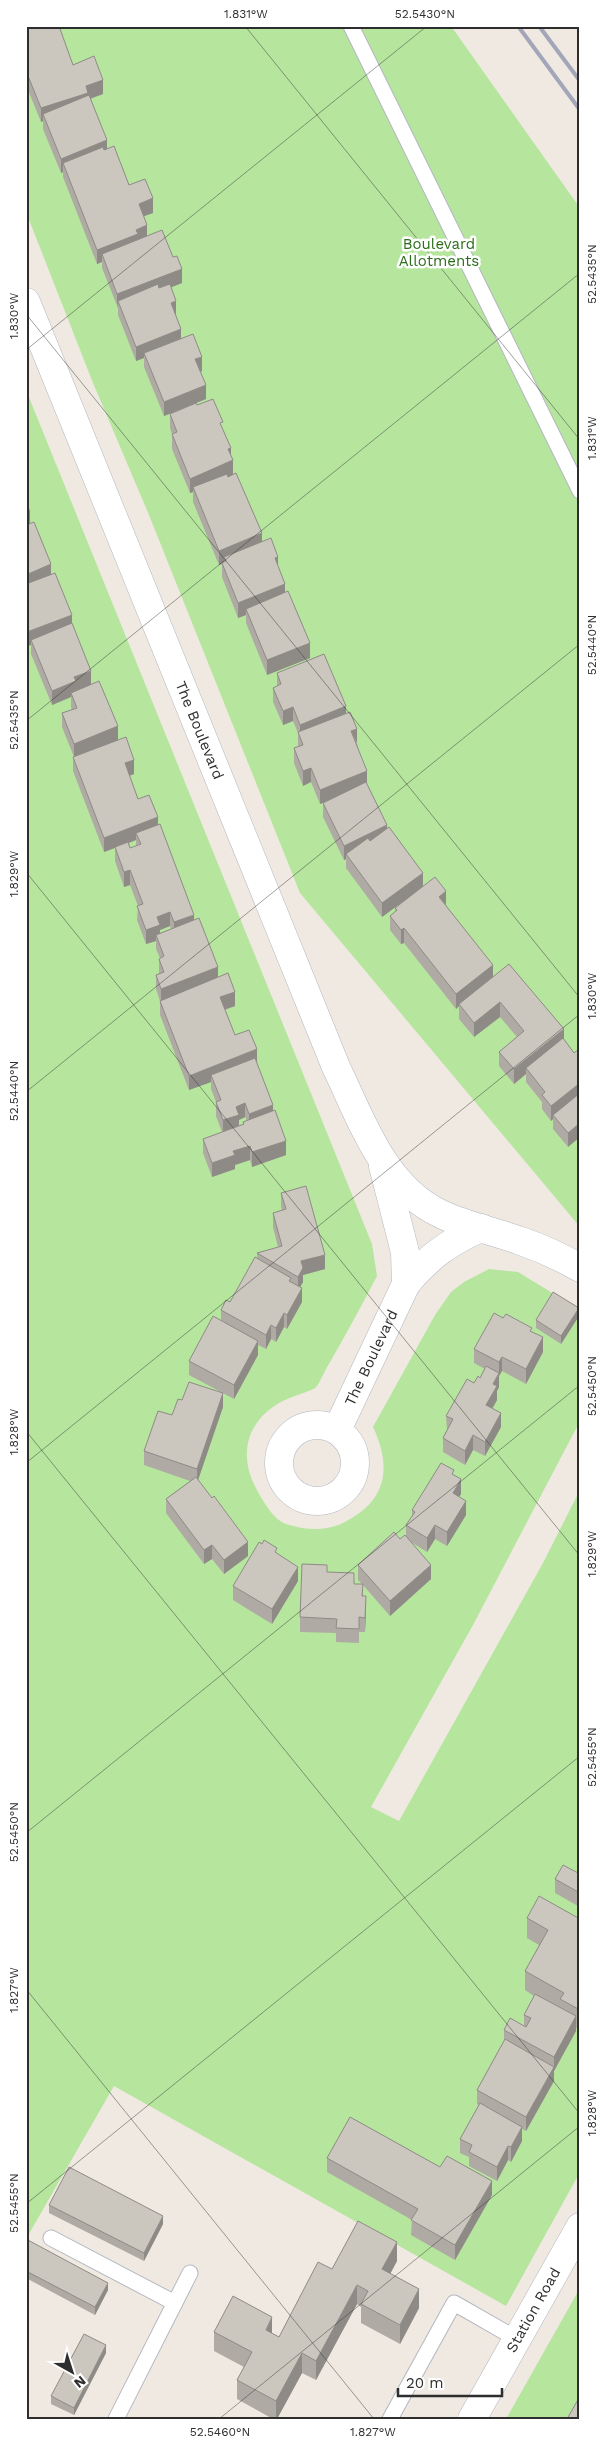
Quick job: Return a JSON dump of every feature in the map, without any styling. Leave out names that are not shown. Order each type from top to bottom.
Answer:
[{"type":"street","name":"The Boulevard","points":[[26,302],[336,1068],[380,1156],[395,1177],[412,1194],[440,1214],[522,1241],[580,1268]]},
{"type":"street","name":"The Boulevard","points":[[380,1156],[405,1252],[406,1284]]},
{"type":"street","name":"The Boulevard","points":[[337,1430],[406,1284],[421,1265],[438,1251],[458,1237],[481,1228]]},
{"type":"street","name":"Station Road","points":[[472,2419],[580,2228]]},
{"type":"lane","points":[[350,26],[580,491]]},
{"type":"lane","points":[[51,2238],[175,2303]]},
{"type":"lane","points":[[116,2419],[190,2273]]},
{"type":"lane","points":[[390,2419],[454,2303],[517,2339]]},
{"type":"green space","name":"Boulevard Allotments","points":[[26,26],[451,26],[580,208],[580,1227],[300,893],[149,515],[93,383],[26,212]]},
{"type":"green space","points":[[26,390],[372,1244],[377,1276],[318,1384],[315,1388],[286,1399],[271,1409],[261,1418],[249,1439],[247,1451],[248,1464],[251,1477],[262,1499],[281,1522],[308,1529],[323,1529],[338,1525],[359,1514],[370,1504],[382,1482],[384,1469],[383,1456],[373,1427],[435,1315],[451,1292],[464,1282],[489,1269],[518,1272],[580,1310],[580,1421],[473,1625],[371,1807],[399,1821],[543,1563],[580,1490],[580,2172],[506,2306],[114,2086],[26,2239]]},
{"type":"green space","points":[[580,2288],[580,2419],[506,2419]]},
{"type":"building","points":[[26,26],[59,26],[73,65],[94,56],[103,80],[86,86],[88,93],[41,108],[26,71]]},
{"type":"building","points":[[89,95],[107,140],[61,159],[43,114]]},
{"type":"building","points":[[114,146],[129,185],[145,179],[153,198],[139,204],[147,225],[136,230],[138,234],[97,250],[63,163],[103,147],[104,150]]},
{"type":"building","points":[[162,230],[173,257],[177,256],[182,269],[117,294],[102,254]]},
{"type":"building","points":[[158,284],[159,288],[170,284],[176,301],[171,303],[181,329],[136,347],[118,301]]},
{"type":"building","points":[[193,334],[202,357],[195,359],[206,385],[164,402],[144,353]]},
{"type":"building","points":[[213,399],[223,422],[220,423],[231,448],[228,449],[233,460],[190,479],[172,434],[177,432],[170,414],[196,403],[197,405]]},
{"type":"building","points":[[236,473],[262,533],[219,551],[193,487],[227,474],[228,477]]},
{"type":"building","points":[[26,502],[30,512],[26,513]]},
{"type":"building","points":[[34,522],[51,564],[26,575],[26,525]]},
{"type":"building","points":[[271,538],[278,557],[275,558],[285,584],[238,603],[222,563],[226,561],[224,557]]},
{"type":"building","points":[[55,573],[72,615],[27,632],[26,584]]},
{"type":"building","points":[[288,591],[310,643],[267,660],[246,609]]},
{"type":"building","points":[[72,623],[91,671],[74,677],[76,681],[52,691],[31,640]]},
{"type":"building","points":[[324,654],[346,706],[300,725],[293,707],[283,711],[273,688],[281,684],[277,673]]},
{"type":"building","points":[[99,681],[118,726],[74,744],[62,713],[77,708],[71,693]]},
{"type":"building","points":[[350,712],[357,729],[351,731],[367,771],[320,790],[311,768],[303,771],[294,748],[303,745],[298,732]]},
{"type":"building","points":[[126,737],[134,760],[125,763],[138,799],[149,795],[158,817],[104,838],[73,757]]},
{"type":"building","points":[[366,782],[387,825],[344,846],[323,803]]},
{"type":"building","points":[[160,824],[194,915],[174,922],[170,912],[157,917],[160,925],[146,930],[137,906],[143,904],[130,870],[124,872],[115,847],[128,842],[130,848],[141,844],[136,833]]},
{"type":"building","points":[[389,827],[423,873],[382,903],[346,854],[368,838],[370,841]]},
{"type":"building","points":[[435,877],[446,891],[439,897],[493,965],[456,994],[404,928],[401,930],[390,916],[397,910],[395,908]]},
{"type":"building","points":[[199,918],[218,967],[161,989],[156,975],[164,972],[159,959],[164,956],[156,935]]},
{"type":"building","points":[[509,964],[564,1029],[514,1069],[499,1052],[524,1031],[500,1002],[474,1023],[459,1004]]},
{"type":"building","points":[[228,973],[235,992],[220,997],[235,1035],[249,1030],[257,1049],[189,1076],[160,1001]]},
{"type":"building","points":[[563,1038],[574,1053],[580,1048],[580,1083],[551,1106],[542,1095],[545,1092],[526,1068]]},
{"type":"building","points":[[255,1058],[273,1105],[249,1114],[245,1103],[236,1107],[239,1115],[223,1120],[216,1102],[221,1100],[211,1075]]},
{"type":"building","points":[[580,1093],[580,1123],[568,1133],[553,1115]]},
{"type":"building","points":[[275,1110],[286,1141],[252,1152],[250,1146],[233,1151],[235,1155],[212,1163],[203,1139]]},
{"type":"building","points":[[306,1186],[325,1255],[301,1261],[303,1268],[298,1277],[257,1253],[282,1246],[273,1213],[286,1209],[281,1193]]},
{"type":"building","points":[[255,1257],[291,1278],[289,1281],[302,1288],[287,1315],[284,1313],[276,1328],[271,1325],[266,1335],[221,1310],[226,1300],[230,1302]]},
{"type":"building","points":[[553,1292],[579,1308],[561,1336],[536,1320]]},
{"type":"building","points":[[494,1313],[503,1318],[506,1314],[532,1328],[530,1331],[543,1337],[526,1369],[502,1357],[499,1362],[474,1349]]},
{"type":"building","points":[[213,1316],[258,1341],[234,1385],[189,1361]]},
{"type":"building","points":[[486,1366],[499,1373],[493,1384],[497,1386],[486,1405],[501,1413],[485,1442],[473,1435],[465,1451],[443,1438],[453,1419],[446,1416],[467,1379],[474,1383],[478,1376],[480,1378]]},
{"type":"building","points":[[189,1382],[223,1393],[197,1469],[144,1451],[158,1411],[172,1415],[178,1399],[182,1400]]},
{"type":"building","points":[[441,1463],[454,1470],[452,1474],[461,1479],[453,1493],[466,1501],[447,1532],[435,1525],[427,1538],[406,1525],[415,1512],[412,1510]]},
{"type":"building","points":[[196,1477],[212,1498],[214,1496],[248,1542],[224,1560],[212,1545],[204,1550],[166,1499]]},
{"type":"building","points":[[394,1532],[400,1539],[405,1535],[431,1565],[390,1601],[358,1565]]},
{"type":"building","points":[[264,1540],[277,1548],[275,1552],[298,1567],[272,1609],[233,1586],[259,1542],[262,1544]]},
{"type":"building","points":[[302,1564],[327,1565],[327,1572],[354,1573],[354,1584],[363,1584],[362,1596],[366,1596],[365,1618],[359,1617],[359,1629],[336,1628],[337,1619],[300,1617]]},
{"type":"building","points":[[563,1865],[580,1874],[580,1893],[555,1879]]},
{"type":"building","points":[[539,1896],[580,1919],[580,2010],[560,1999],[564,1993],[525,1971],[548,1930],[527,1918]]},
{"type":"building","points":[[535,1994],[576,2016],[554,2057],[504,2030],[510,2018],[526,2027],[531,2018],[524,2015]]},
{"type":"building","points":[[505,2039],[554,2067],[526,2117],[477,2090]]},
{"type":"building","points":[[480,2103],[522,2127],[511,2147],[508,2146],[497,2167],[469,2152],[472,2145],[460,2139]]},
{"type":"building","points":[[350,2117],[440,2167],[447,2156],[492,2181],[455,2245],[411,2220],[418,2209],[327,2158]]},
{"type":"building","points":[[69,2167],[163,2216],[144,2253],[49,2205]]},
{"type":"building","points":[[358,2221],[397,2242],[382,2269],[419,2289],[400,2325],[361,2304],[368,2291],[357,2285],[316,2361],[302,2353],[276,2401],[237,2380],[252,2352],[214,2332],[233,2296],[272,2317],[266,2330],[279,2337],[318,2262],[332,2269]]},
{"type":"building","points":[[26,2239],[108,2283],[95,2307],[26,2271]]},
{"type":"building","points":[[84,2334],[106,2345],[74,2408],[51,2396]]},
{"type":"building","points":[[580,2396],[580,2419],[567,2419]]},
{"type":"railway","points":[[518,26],[580,110]]},
{"type":"railway","points":[[539,26],[580,81]]}]
